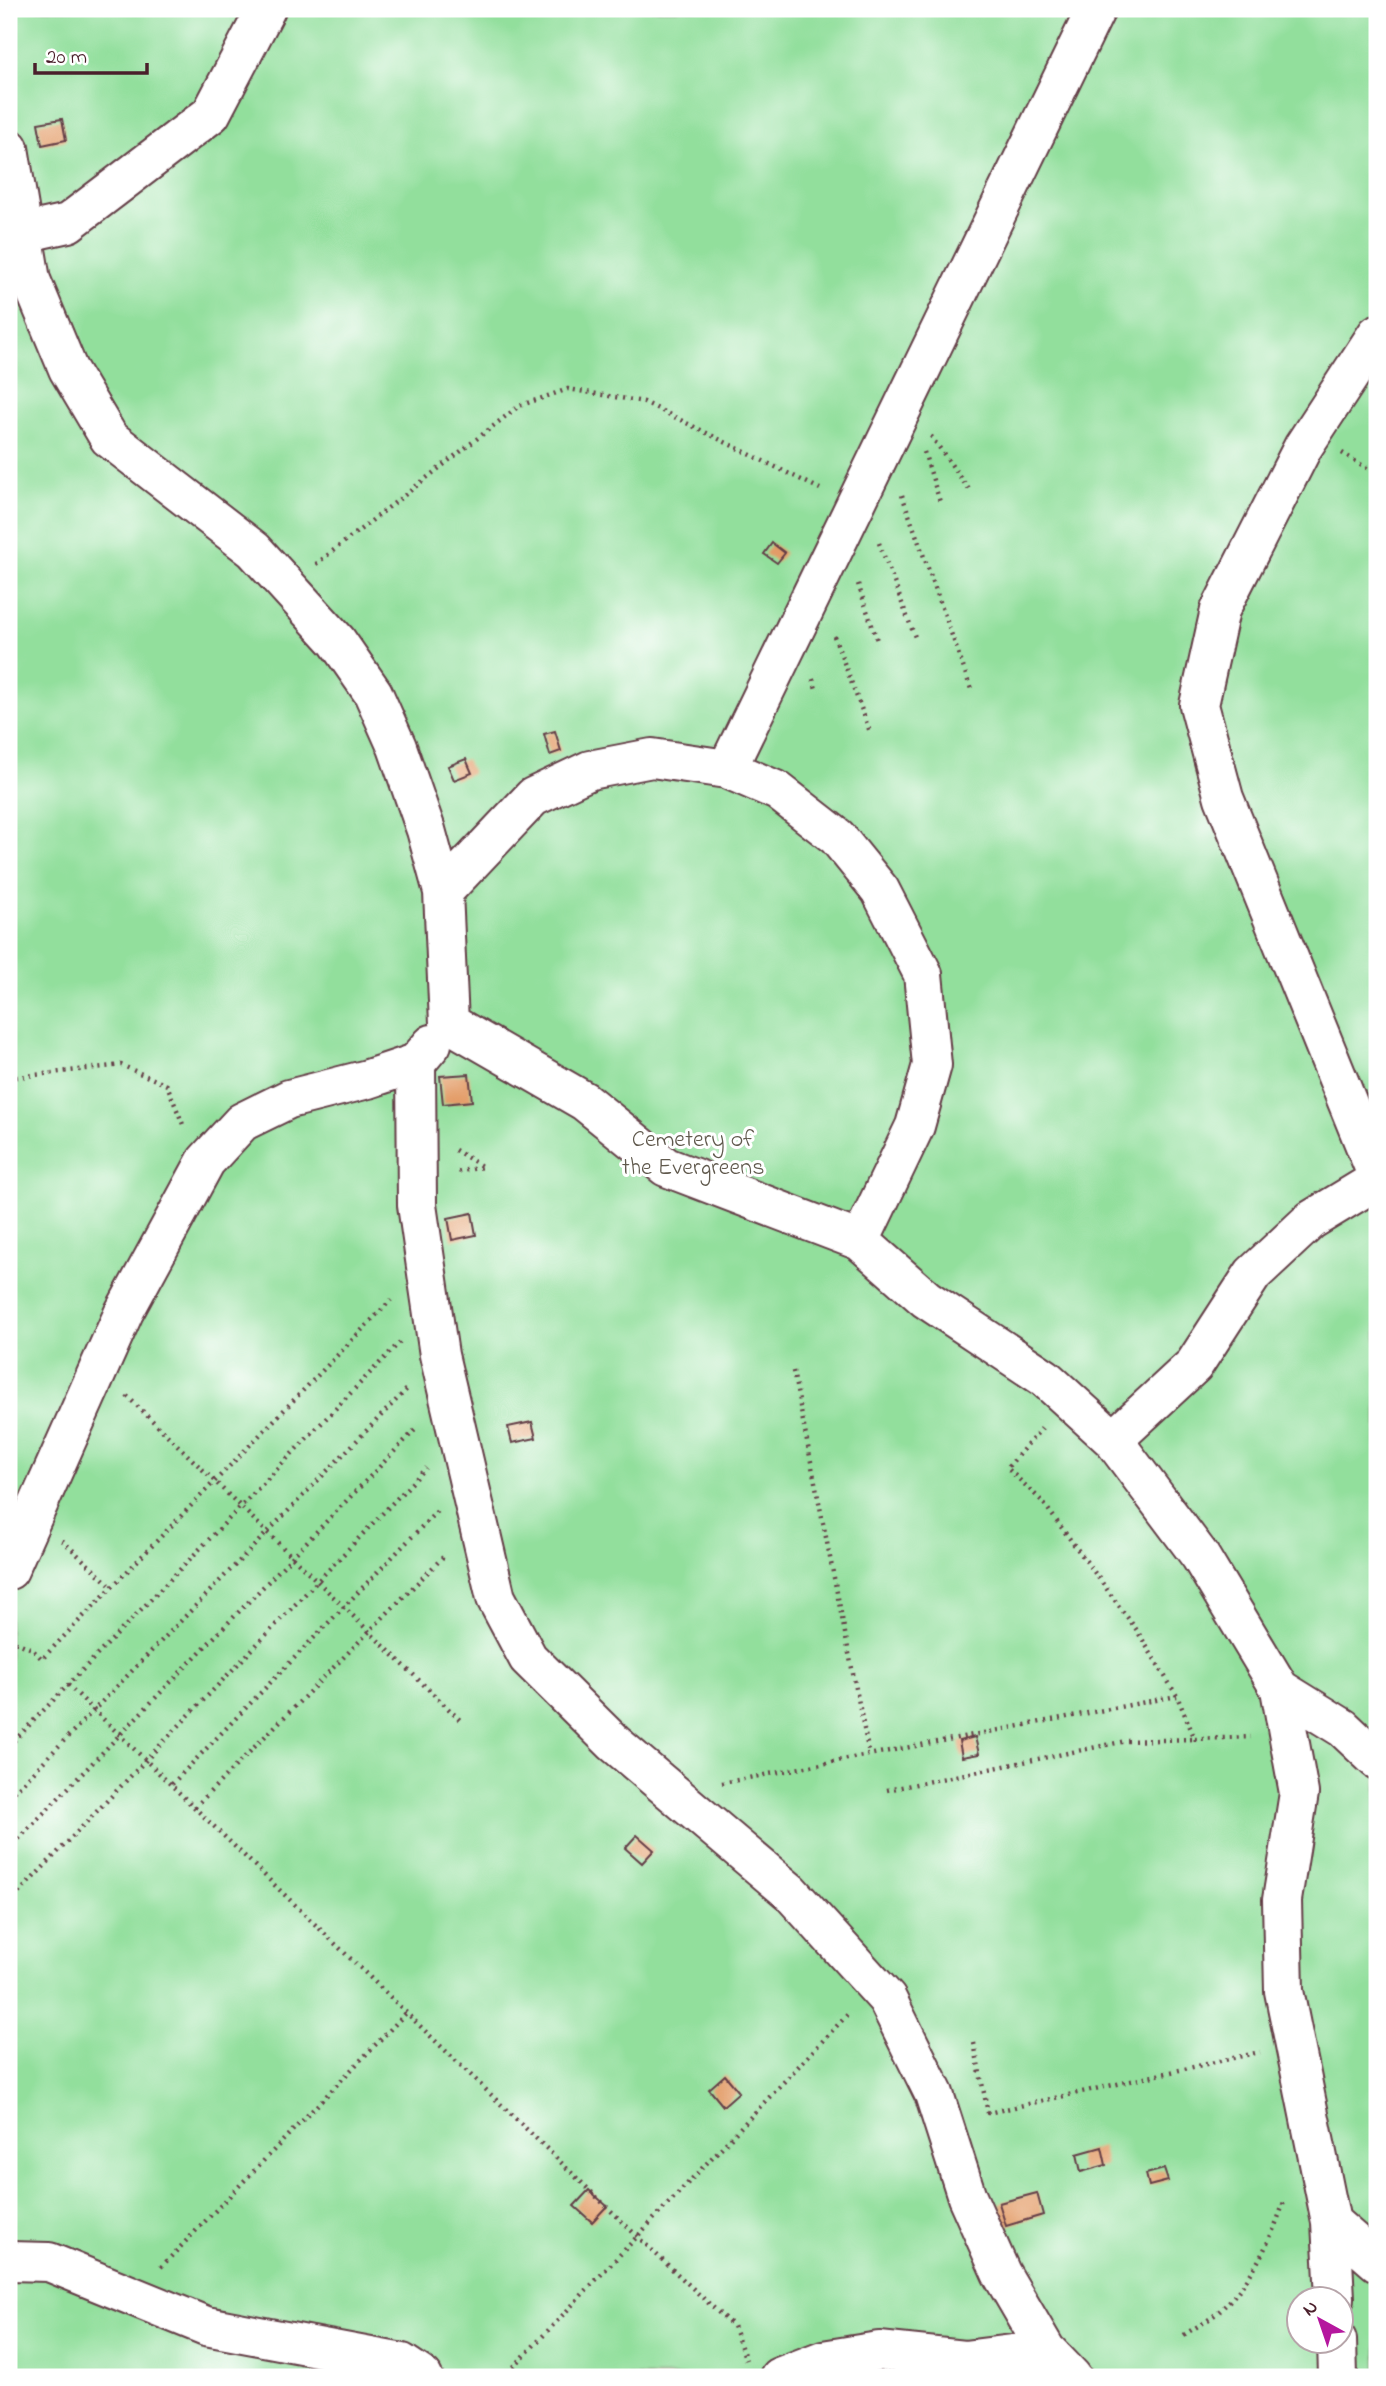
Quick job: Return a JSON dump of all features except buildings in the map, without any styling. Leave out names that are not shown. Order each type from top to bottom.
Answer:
[{"type":"lane","points":[[16,233],[68,223],[211,114],[265,9]]},
{"type":"lane","points":[[727,769],[858,500],[903,444],[1096,9]]},
{"type":"lane","points":[[9,148],[16,233],[31,279],[68,369],[109,438],[254,550],[337,641],[373,693],[397,747],[426,830],[443,892],[449,1023],[416,1063],[368,1079],[289,1099],[242,1122],[206,1161],[124,1312],[9,1570]]},
{"type":"lane","points":[[1113,1440],[1194,1365],[1253,1274],[1311,1220],[1377,1177],[1224,798],[1199,705],[1220,610],[1303,447],[1377,334]]},
{"type":"lane","points":[[443,892],[533,797],[590,770],[652,758],[727,769],[778,791],[838,837],[880,890],[923,974],[932,1065],[915,1126],[860,1241]]},
{"type":"lane","points":[[449,1023],[584,1101],[666,1167],[860,1241],[926,1298],[1045,1378],[1113,1440],[1200,1556],[1280,1689],[1299,1793],[1282,1900],[1284,1991],[1331,2222],[1334,2284]]},
{"type":"lane","points":[[416,1063],[417,1205],[439,1355],[496,1598],[528,1658],[614,1743],[790,1892],[887,1999],[934,2094],[967,2197],[1001,2273],[1045,2350],[1072,2377]]},
{"type":"lane","points":[[1280,1689],[1343,1728],[1377,1760]]},
{"type":"lane","points":[[1331,2222],[1377,2262]]},
{"type":"lane","points":[[9,2261],[49,2262],[206,2326],[402,2363],[424,2377]]},
{"type":"lane","points":[[763,2371],[879,2351],[964,2360],[1045,2350]]},
{"type":"lane","points":[[1337,2354],[1338,2377]]},
{"type":"path","points":[[288,586],[519,406],[568,389],[644,402],[858,500],[915,637]]},
{"type":"path","points":[[929,432],[970,491]]},
{"type":"path","points":[[903,444],[941,505]]},
{"type":"path","points":[[903,444],[971,688]]},
{"type":"path","points":[[816,586],[870,732]]},
{"type":"path","points":[[9,1078],[121,1065],[167,1085],[186,1132],[206,1161]]},
{"type":"path","points":[[9,1639],[32,1649],[42,1659],[426,1264]]},
{"type":"path","points":[[9,1746],[432,1308]]},
{"type":"path","points":[[9,1797],[439,1355]]},
{"type":"path","points":[[99,1368],[460,1720]]},
{"type":"path","points":[[793,1371],[869,1754]]},
{"type":"path","points":[[9,1849],[449,1395]]},
{"type":"path","points":[[1046,1423],[1007,1468],[1042,1502],[1136,1629],[1177,1696],[1195,1739]]},
{"type":"path","points":[[9,1903],[458,1435]]},
{"type":"path","points":[[172,1784],[444,1504]]},
{"type":"path","points":[[34,1513],[113,1587]]},
{"type":"path","points":[[195,1807],[449,1550]]},
{"type":"path","points":[[68,1685],[733,2326],[763,2371]]},
{"type":"path","points":[[673,1792],[1177,1696]]},
{"type":"path","points":[[887,1790],[1126,1741],[1256,1737]]},
{"type":"path","points":[[504,2377],[875,1986]]},
{"type":"path","points":[[134,2295],[407,2012]]},
{"type":"path","points":[[974,2043],[988,2113],[1271,2049]]},
{"type":"path","points":[[1184,2335],[1216,2314],[1250,2277],[1273,2236],[1286,2198]]},
{"type":"green space","name":"Cemetery of the Evergreens","points":[[9,9],[1377,9],[1377,2377],[9,2377]]}]
